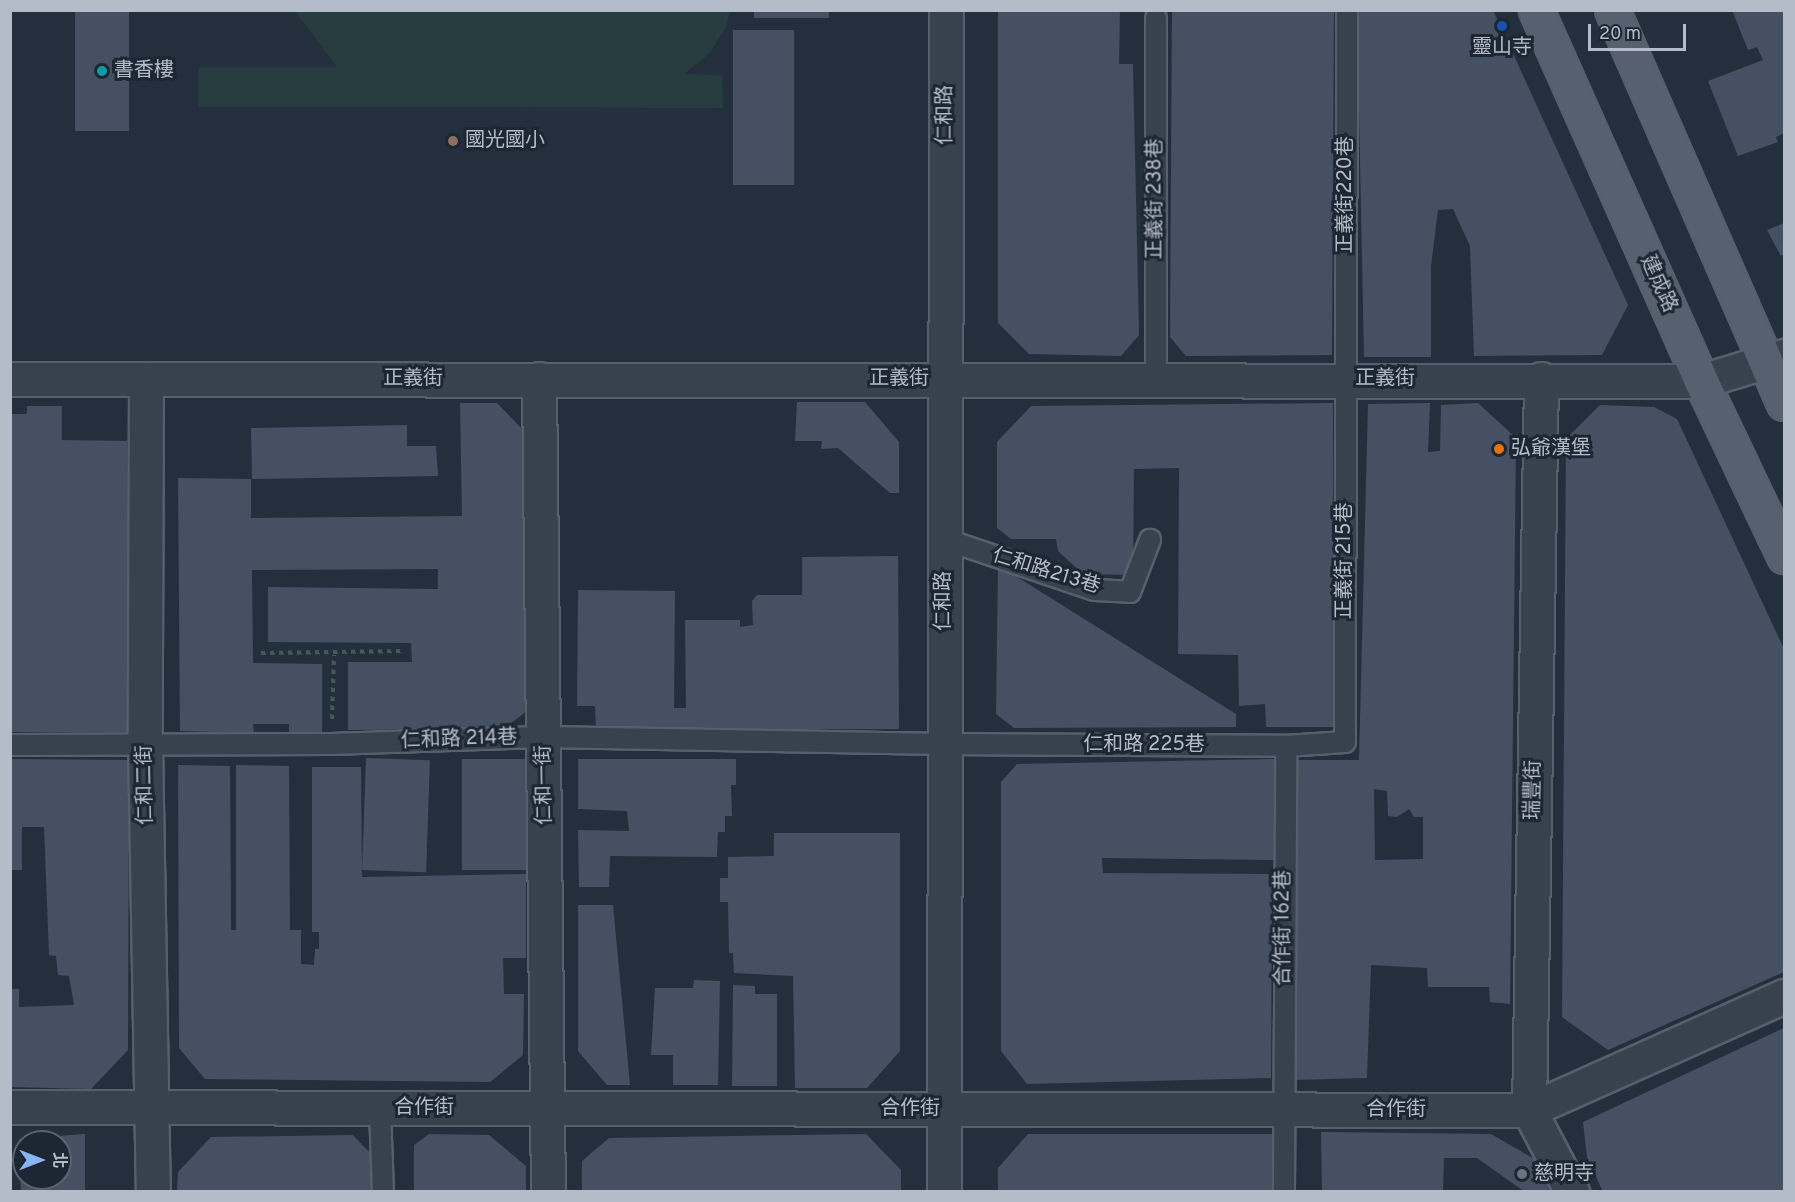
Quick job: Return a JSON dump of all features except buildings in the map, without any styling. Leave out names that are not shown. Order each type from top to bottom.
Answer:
[{"type":"main road","name":"建成路","points":[[1536,10],[1701,381],[1785,556]]},
{"type":"main road","points":[[1612,10],[1775,360],[1785,403]]},
{"type":"street","name":"仁和路","points":[[944,1191],[946,10]]},
{"type":"street","name":"正義街","points":[[10,379],[1541,379],[1701,381],[1775,360]]},
{"type":"street","name":"仁和二街","points":[[146,379],[145,743],[153,1191]]},
{"type":"street","name":"仁和一街","points":[[539,379],[548,1191]]},
{"type":"street","name":"瑞豐街","points":[[1541,379],[1530,1110],[1572,1191]]},
{"type":"street","name":"合作街","points":[[10,1107],[1530,1110],[1785,996]]},
{"type":"lane","name":"正義街220巷","points":[[1345,379],[1347,10]]},
{"type":"lane","name":"正義街 238巷","points":[[1156,18],[1156,379]]},
{"type":"lane","name":"正義街 215巷","points":[[1345,379],[1345,742]]},
{"type":"lane","name":"仁和路213巷","points":[[944,539],[1095,591],[1130,592],[1150,540]]},
{"type":"lane","name":"仁和路 214巷","points":[[10,745],[331,744],[544,737],[943,744]]},
{"type":"lane","name":"仁和路 225巷","points":[[943,744],[1286,746],[1345,742]]},
{"type":"lane","name":"合作街 162巷","points":[[1284,1191],[1286,746]]},
{"type":"lane","points":[[380,1108],[383,1191]]},
{"type":"path","points":[[261,653],[334,655],[403,651]]},
{"type":"path","points":[[331,744],[334,655]]},
{"type":"green space","points":[[295,11],[730,11],[726,27],[710,53],[684,74],[722,75],[723,108],[198,107],[199,67],[337,67]]},
{"type":"place","name":"靈山寺","points":[[1502,26]]},
{"type":"place","name":"書香樓","points":[[102,71]]},
{"type":"place","name":"國光國小","points":[[453,141]]},
{"type":"place","name":"弘爺漢堡","points":[[1499,449]]},
{"type":"place","name":"慈明寺","points":[[1522,1174]]}]
